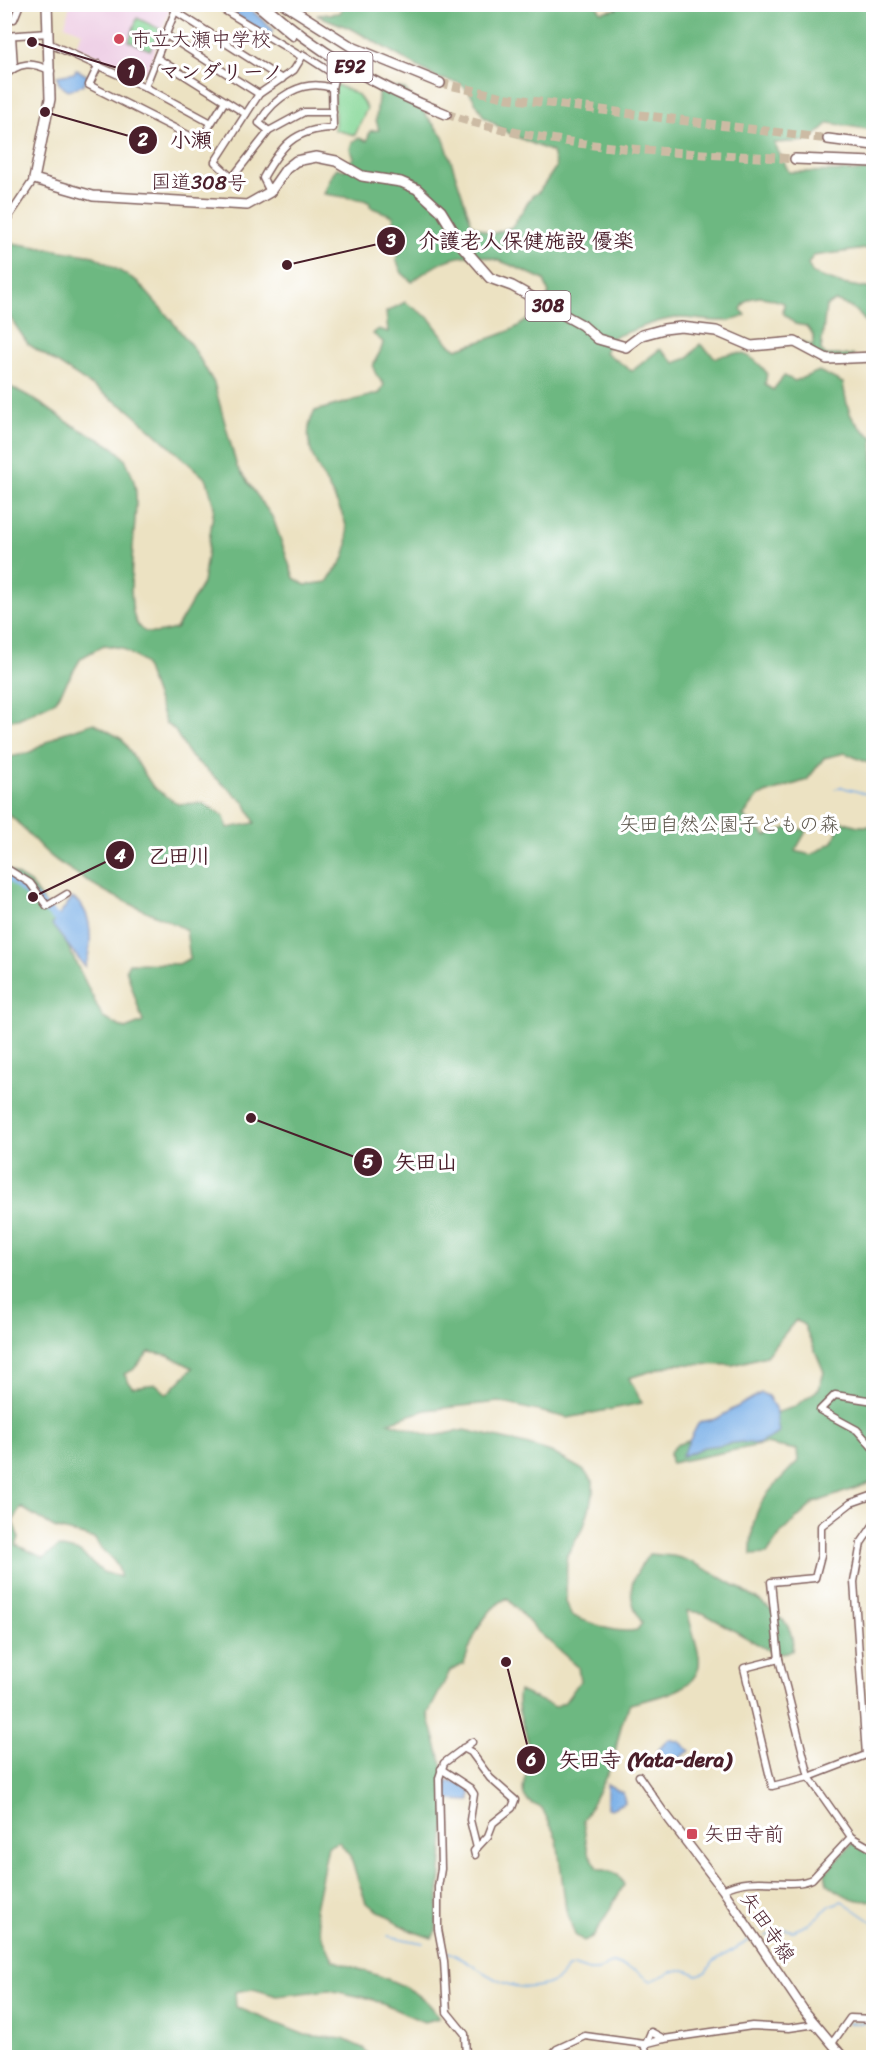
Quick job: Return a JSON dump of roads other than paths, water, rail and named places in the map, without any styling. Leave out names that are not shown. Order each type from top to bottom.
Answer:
[{"type":"highway","points":[[34,179],[50,99],[51,71],[47,4]]},
{"type":"highway","name":"E92","points":[[263,4],[336,59],[392,91],[446,114]]},
{"type":"highway","name":"E92","points":[[284,4],[352,47],[440,83]]},
{"type":"highway","points":[[828,139],[873,145]]},
{"type":"highway","name":"国道308号","points":[[34,179],[93,196],[247,204],[270,192],[292,163],[310,157],[336,161],[366,177],[412,186],[441,211],[462,247],[485,275],[512,286],[582,324],[598,339],[620,347],[642,335],[681,327],[716,331],[751,346],[795,342],[827,358],[873,357]]},
{"type":"highway","points":[[795,159],[873,162]]},
{"type":"main road","name":"矢田寺線","points":[[666,1815],[723,1890],[796,1999],[844,2058]]},
{"type":"street","points":[[14,19],[20,4]]},
{"type":"street","points":[[214,4],[335,75],[332,88],[333,128],[304,132],[284,146],[263,178],[270,192]]},
{"type":"street","points":[[254,4],[293,37]]},
{"type":"street","points":[[145,87],[176,8],[282,79]]},
{"type":"street","points":[[14,67],[8,36],[49,33]]},
{"type":"street","points":[[166,35],[259,94]]},
{"type":"street","points":[[50,44],[99,64],[211,123]]},
{"type":"street","points":[[302,57],[294,70],[259,94],[215,162],[232,178],[269,131],[304,112],[333,112]]},
{"type":"street","points":[[157,58],[246,114]]},
{"type":"street","points":[[4,77],[14,67],[31,63],[51,71]]},
{"type":"street","points":[[99,64],[89,85],[200,141],[225,101]]},
{"type":"street","points":[[269,131],[259,123],[268,108],[304,85],[320,84],[332,88]]},
{"type":"street","points":[[5,224],[34,179]]},
{"type":"street","points":[[4,867],[30,883],[46,906],[67,894]]},
{"type":"street","points":[[873,1401],[835,1395],[820,1410],[857,1430],[873,1449]]},
{"type":"street","points":[[873,1495],[851,1503],[821,1526],[820,1555],[815,1578],[771,1582],[779,1659],[810,1777],[852,1837],[873,1850]]},
{"type":"street","points":[[779,1659],[744,1668],[772,1786],[810,1777],[870,1755],[854,1582],[861,1543],[873,1524]]},
{"type":"street","points":[[466,2058],[465,2034],[447,2012],[444,1961],[438,1929],[437,1894],[441,1869],[438,1778],[441,1769],[472,1742]]},
{"type":"street","points":[[441,1769],[470,1788],[474,1794],[470,1820],[476,1851],[488,1836],[493,1823],[512,1808],[515,1800],[490,1778],[471,1752],[463,1748]]},
{"type":"street","points":[[639,1776],[666,1815]]},
{"type":"street","points":[[723,1890],[735,1883],[776,1881],[804,1883],[812,1879],[852,1837]]},
{"type":"street","points":[[833,2042],[850,2018],[873,2019]]},
{"type":"street","points":[[549,2058],[557,2049],[585,2036],[645,2044],[752,2026],[789,2028],[816,2024]]},
{"type":"street","points":[[645,2044],[648,2058]]},
{"type":"water","points":[[228,5],[246,5],[273,30],[269,37],[231,11]]},
{"type":"water","points":[[76,69],[88,76],[83,85],[68,91],[59,84],[57,76],[74,73]]},
{"type":"water","points":[[72,898],[84,910],[90,929],[88,958],[85,967],[52,925]]},
{"type":"water","points":[[761,1393],[768,1396],[775,1408],[779,1433],[758,1444],[741,1442],[704,1447],[681,1457],[699,1422],[716,1419]]},
{"type":"water","points":[[669,1739],[680,1742],[690,1751],[671,1763],[658,1750]]},
{"type":"water","points":[[447,1781],[464,1785],[470,1791],[470,1801],[446,1800]]},
{"type":"water","points":[[607,1784],[623,1793],[625,1802],[611,1809],[607,1808]]},
{"type":"waterway","points":[[835,789],[841,787],[874,796]]},
{"type":"waterway","points":[[4,873],[56,918]]},
{"type":"waterway","points":[[766,1936],[784,1929],[793,1931],[809,1924],[831,1905],[842,1901],[874,1923]]},
{"type":"waterway","points":[[388,1936],[423,1943]]},
{"type":"waterway","points":[[448,1952],[505,1983],[517,1987],[530,1987],[555,1981],[566,1969],[574,1966],[589,1971],[598,1971],[614,1963],[636,1971],[651,1981],[679,1970],[697,1975],[707,1972],[714,1961],[750,1940]]},
{"type":"waterway","points":[[848,2023],[874,2023]]},
{"type":"tunnel","points":[[440,83],[508,98],[828,139]]},
{"type":"tunnel","points":[[446,114],[532,136],[575,143],[795,159]]},
{"type":"place","name":"市立大瀬中学校","points":[[119,39]]},
{"type":"place","name":"マンダリーノ","points":[[32,42]]},
{"type":"place","name":"小瀬","points":[[45,112]]},
{"type":"place","name":"介護老人保健施設 優楽","points":[[287,265]]},
{"type":"place","name":"乙田川","points":[[33,897]]},
{"type":"place","name":"矢田山","points":[[251,1118]]},
{"type":"place","name":"矢田寺 (Yata-dera)","points":[[506,1662]]},
{"type":"place","name":"矢田寺前","points":[[692,1834]]},
{"type":"park label","name":"矢田自然公園子どもの森","points":[[729,824]]}]
